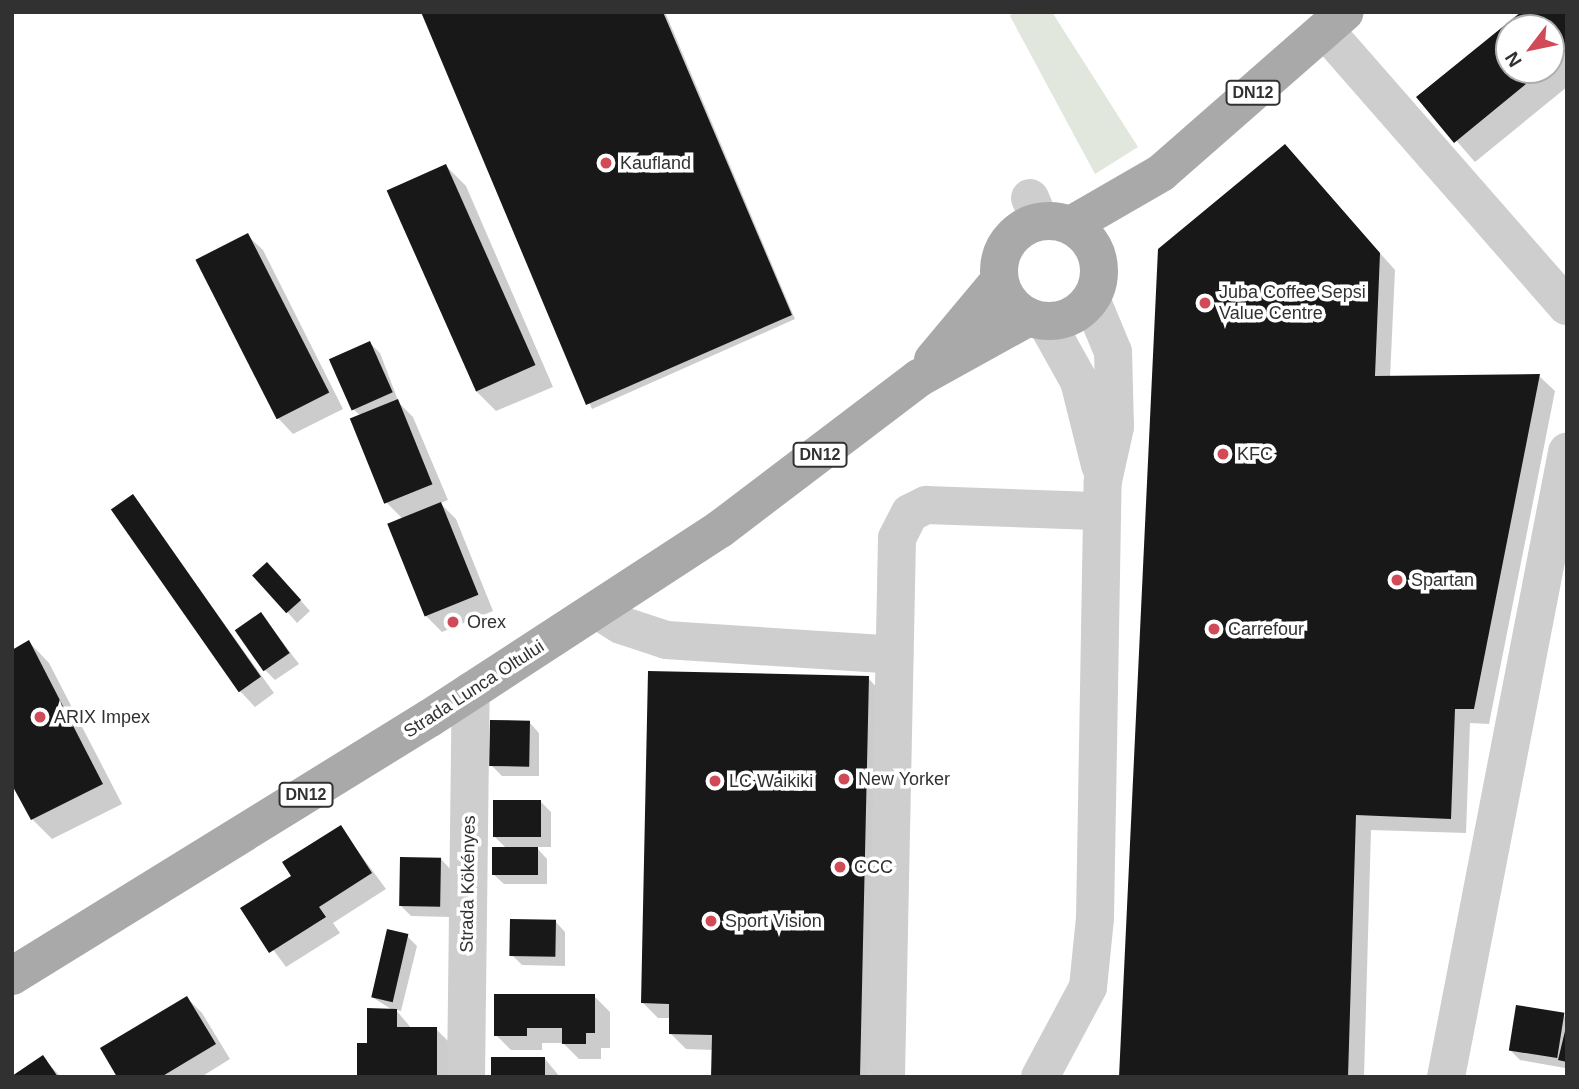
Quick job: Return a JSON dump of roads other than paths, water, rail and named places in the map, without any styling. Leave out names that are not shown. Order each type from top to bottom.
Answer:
[{"type":"main road","name":"DN12","points":[[1161,173],[1335,21]]},
{"type":"main road","points":[[1037,319],[1015,309],[999,281],[998,265],[1012,236],[1047,215],[1161,173]]},
{"type":"main road","points":[[1097,255],[1161,173]]},
{"type":"main road","points":[[919,378],[1037,319],[1071,316],[1091,299],[1097,285],[1097,255],[1084,235],[1047,215]]},
{"type":"main road","points":[[919,378],[999,281]]},
{"type":"main road","name":"Strada Lunca Oltului","points":[[12,976],[471,691],[720,529],[919,378]]},
{"type":"street","points":[[1335,21],[1567,306]]},
{"type":"street","points":[[1040,1077],[1088,987],[1095,918],[1102,496],[1115,427],[1113,352],[1091,299]]},
{"type":"street","points":[[1037,319],[1079,381],[1102,496]]},
{"type":"street","points":[[1447,1077],[1567,452]]},
{"type":"street","points":[[886,1077],[897,538],[910,513],[926,505],[1102,496]]},
{"type":"street","points":[[597,610],[621,625],[666,640],[895,655]]},
{"type":"street","name":"Strada Kökényes","points":[[466,1077],[471,691]]},
{"type":"place","name":"Kaufland","points":[[606,163]]},
{"type":"place","name":"Juba Coffee Sepsi Value Centre","points":[[1205,303]]},
{"type":"place","name":"KFC","points":[[1223,454]]},
{"type":"place","name":"Spartan","points":[[1397,580]]},
{"type":"place","name":"Orex","points":[[453,622]]},
{"type":"place","name":"Carrefour","points":[[1214,629]]},
{"type":"place","name":"ARIX Impex","points":[[40,717]]},
{"type":"place","name":"New Yorker","points":[[844,779]]},
{"type":"place","name":"LC Waikiki","points":[[715,781]]},
{"type":"place","name":"CCC","points":[[840,867]]},
{"type":"place","name":"Sport Vision","points":[[711,921]]}]
